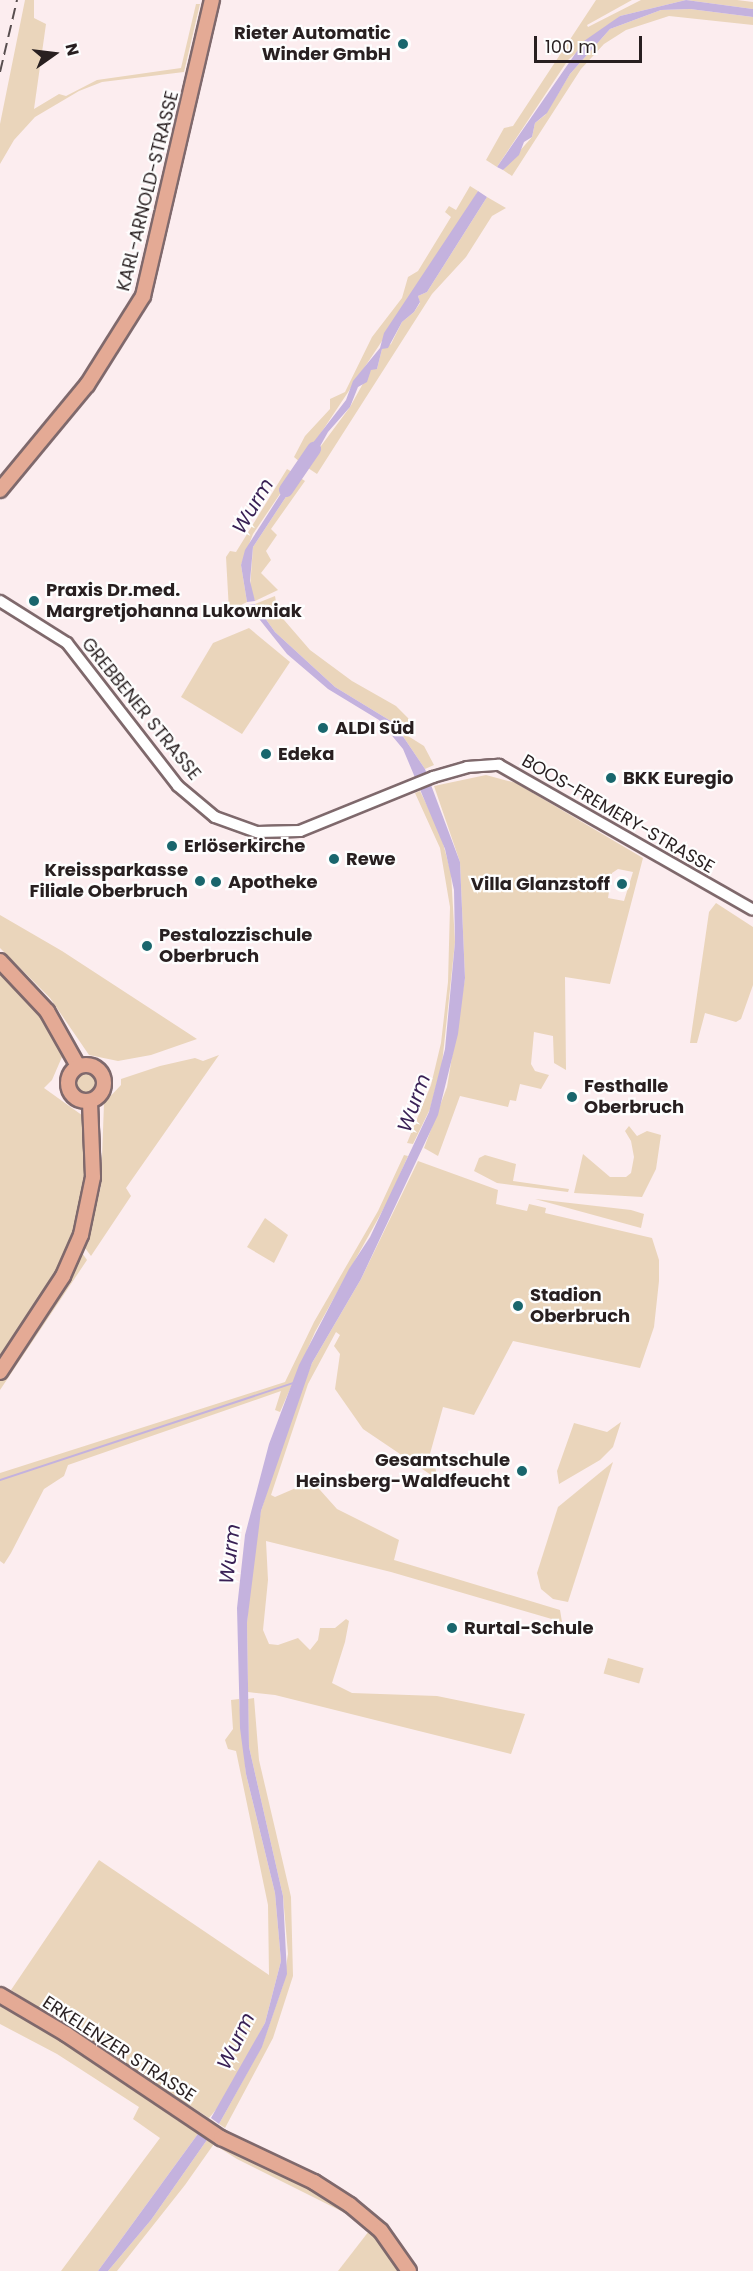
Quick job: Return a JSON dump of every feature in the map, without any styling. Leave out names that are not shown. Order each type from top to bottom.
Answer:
[{"type":"main road","name":"KARL-ARNOLD-STRASSE","points":[[0,490],[87,385],[143,296],[212,0]]},
{"type":"main road","points":[[0,961],[47,1011],[78,1066]]},
{"type":"main road","points":[[78,1066],[95,1067],[103,1077],[102,1091],[90,1101],[79,1100],[69,1091],[69,1075],[78,1066]]},
{"type":"main road","points":[[0,1372],[63,1276],[81,1235],[93,1177],[90,1101]]},
{"type":"main road","name":"ERKELENZER STRASSE","points":[[0,1995],[66,2034],[219,2136],[314,2182],[381,2231],[409,2271]]},
{"type":"street","name":"GREBBENER STRASSE","points":[[0,601],[67,643],[145,745],[194,800],[215,817],[257,832]]},
{"type":"street","name":"BOOS-FREMERY-STRASSE","points":[[257,832],[290,832],[317,827],[433,777],[467,767],[499,765],[753,910]]},
{"type":"shaded area","points":[[25,0],[34,0],[34,18],[46,24],[34,109],[59,94],[66,96],[97,80],[181,68],[196,4],[200,4],[184,72],[102,82],[79,91],[35,117],[14,140],[0,164],[0,124]]},
{"type":"shaded area","points":[[596,0],[632,0],[587,25],[588,27],[641,0],[686,0],[620,16],[568,60],[497,167],[486,160],[504,128],[513,126]]},
{"type":"shaded area","points":[[686,0],[753,2],[753,9]]},
{"type":"shaded area","points":[[686,0],[753,9],[753,17],[690,9],[661,10],[610,29],[570,74],[547,113],[535,123],[532,137],[524,142],[519,155],[503,170],[497,167],[584,41],[620,16]]},
{"type":"shaded area","points":[[690,9],[753,17],[753,25],[669,16],[626,30],[604,44],[581,69],[512,176],[503,170],[532,137],[535,123],[545,115],[570,74],[610,29],[661,10]]},
{"type":"shaded area","points":[[470,186],[478,191],[463,219],[301,463],[294,457],[305,436],[330,409],[330,399],[345,392],[372,337],[402,298],[408,277],[418,271],[451,217],[445,212],[449,206],[456,210]]},
{"type":"shaded area","points":[[478,191],[487,197],[427,292],[418,296],[420,302],[414,312],[402,322],[388,348],[382,349],[377,369],[371,370],[367,382],[358,387],[350,407],[328,432],[308,468],[301,463],[305,453],[346,400],[353,381],[380,348],[384,333]]},
{"type":"shaded area","points":[[487,197],[506,208],[492,216],[466,257],[432,294],[317,474],[308,468],[315,454],[350,407],[371,369],[377,369],[382,349],[391,344],[402,322],[414,312],[420,303],[418,296],[427,292]]},
{"type":"shaded area","points":[[287,469],[294,473],[253,534],[241,565],[247,602],[229,611],[226,557],[230,551],[236,552]]},
{"type":"shaded area","points":[[294,473],[299,477],[253,547],[250,581],[255,601],[247,602],[241,565],[245,550]]},
{"type":"shaded area","points":[[299,477],[305,481],[271,529],[277,535],[266,551],[271,560],[261,573],[278,590],[255,601],[250,588],[253,547]]},
{"type":"shaded area","points":[[275,596],[278,613],[310,650],[352,681],[396,706],[411,721],[408,736],[424,746],[434,765],[425,769],[394,723],[335,687],[275,632],[255,604]]},
{"type":"shaded area","points":[[255,604],[275,632],[335,687],[394,723],[425,769],[460,862],[465,978],[458,1034],[438,1115],[361,1279],[312,1363],[261,1511],[247,1623],[249,1747],[283,1896],[287,1974],[262,2047],[219,2124],[211,2118],[265,2023],[281,1961],[275,1893],[246,1774],[240,1728],[237,1608],[245,1535],[269,1444],[299,1365],[349,1269],[370,1237],[429,1112],[445,1049],[455,942],[454,890],[445,849],[403,749],[379,720],[328,689],[287,654],[248,605]]},
{"type":"shaded area","points":[[249,628],[290,662],[242,734],[181,697],[213,643]]},
{"type":"shaded area","points":[[486,775],[516,783],[643,858],[610,984],[565,977],[566,1070],[554,1063],[553,1036],[534,1032],[531,1064],[535,1071],[549,1075],[541,1089],[520,1084],[516,1101],[510,1100],[508,1107],[460,1096],[438,1156],[424,1148],[447,1087],[465,978],[460,862],[434,786]],"holes":[[[618,869],[633,872],[624,901],[608,898],[612,873]]]},
{"type":"shaded area","points":[[420,791],[440,832],[451,873],[455,942],[442,1064],[430,1109],[413,1144],[407,1143],[431,1085],[441,1043],[448,982],[450,907],[440,848],[415,793]]},
{"type":"shaded area","points":[[716,903],[753,927],[753,985],[741,1019],[736,1022],[705,1013],[697,1043],[690,1043],[709,912]]},
{"type":"shaded area","points":[[0,915],[62,951],[197,1039],[151,1055],[118,1061],[89,1055],[50,998],[0,948]]},
{"type":"shaded area","points":[[0,968],[43,1012],[65,1050],[52,1080],[44,1088],[86,1118],[90,1159],[76,1234],[54,1283],[0,1364]]},
{"type":"shaded area","points":[[219,1055],[126,1188],[131,1196],[91,1256],[85,1248],[101,1186],[104,1103],[121,1085],[121,1079],[160,1066],[195,1058],[203,1061]]},
{"type":"shaded area","points":[[86,1070],[95,1074],[99,1083],[95,1092],[86,1096],[77,1092],[73,1083],[77,1074]]},
{"type":"shaded area","points":[[629,1126],[637,1136],[647,1131],[661,1135],[656,1169],[642,1197],[574,1193],[583,1154],[610,1177],[626,1177],[631,1173],[634,1157],[631,1141],[625,1131]]},
{"type":"shaded area","points":[[404,1155],[408,1156],[389,1199],[315,1332],[280,1412],[275,1410],[281,1391],[68,1465],[64,1476],[44,1489],[11,1553],[4,1564],[0,1561],[0,1473],[285,1382],[314,1322],[378,1211]]},
{"type":"shaded area","points":[[485,1155],[516,1164],[513,1181],[569,1189],[568,1192],[497,1183],[474,1171],[479,1158]]},
{"type":"shaded area","points":[[418,1161],[498,1190],[496,1204],[527,1211],[529,1204],[546,1208],[545,1213],[652,1238],[659,1260],[659,1281],[654,1327],[640,1368],[513,1341],[474,1415],[443,1407],[428,1461],[435,1464],[437,1479],[363,1429],[335,1389],[340,1354],[334,1346],[340,1335],[336,1332],[308,1384],[271,1495],[275,1497],[312,1481],[337,1509],[399,1540],[394,1560],[560,1610],[562,1622],[391,1572],[266,1541],[268,1580],[263,1630],[269,1644],[278,1645],[298,1638],[310,1650],[318,1640],[320,1628],[335,1628],[346,1619],[349,1621],[345,1642],[332,1683],[352,1693],[437,1696],[525,1714],[511,1754],[275,1695],[248,1692],[247,1623],[253,1553],[261,1511],[290,1418],[312,1363],[361,1279]]},
{"type":"shaded area","points":[[535,1199],[631,1210],[644,1214],[641,1228]]},
{"type":"shaded area","points":[[265,1218],[288,1235],[274,1263],[247,1247]]},
{"type":"shaded area","points":[[80,1250],[87,1260],[0,1390],[0,1379],[51,1305]]},
{"type":"shaded area","points":[[621,1422],[613,1447],[600,1460],[559,1484],[557,1471],[574,1423],[607,1432]]},
{"type":"shaded area","points":[[613,1462],[568,1602],[553,1599],[541,1589],[537,1573],[558,1507]]},
{"type":"shaded area","points":[[608,1658],[644,1668],[639,1684],[604,1673]]},
{"type":"shaded area","points":[[254,1698],[259,1760],[291,1897],[293,1976],[273,2038],[225,2128],[219,2124],[262,2046],[283,1985],[288,1954],[283,1896],[249,1747],[248,1699]]},
{"type":"shaded area","points":[[239,1699],[246,1774],[275,1893],[281,1961],[265,2023],[224,2100],[209,2118],[11,1990],[99,1860],[269,1975],[268,1905],[236,1751],[228,1749],[225,1740],[233,1729],[231,1700]]},
{"type":"shaded area","points":[[0,1999],[200,2131],[98,2271],[61,2271],[160,2138],[133,2119],[139,2107],[57,2054],[0,2024]]},
{"type":"shaded area","points":[[200,2131],[209,2137],[151,2220],[108,2271],[98,2271]]},
{"type":"shaded area","points":[[209,2137],[216,2141],[185,2185],[117,2271],[108,2271],[151,2220]]},
{"type":"shaded area","points":[[221,2144],[325,2196],[343,2212],[237,2159],[218,2147]]},
{"type":"shaded area","points":[[369,2231],[393,2258],[403,2271],[338,2271]]},
{"type":"waterway","name":"Wurm","points":[[286,490],[314,449]]},
{"type":"waterway","points":[[0,1480],[294,1383]]},
{"type":"railway","points":[[0,72],[17,0]]},
{"type":"place","name":"Rieter Automatic Winder GmbH","points":[[403,44]]},
{"type":"place","name":"Praxis Dr.med. Margretjohanna Lukowniak","points":[[34,601]]},
{"type":"place","name":"ALDI Süd","points":[[323,728]]},
{"type":"place","name":"Edeka","points":[[266,754]]},
{"type":"place","name":"BKK Euregio","points":[[611,778]]},
{"type":"place","name":"Erlöserkirche","points":[[172,846]]},
{"type":"place","name":"Rewe","points":[[334,859]]},
{"type":"place","name":"Kreissparkasse Filiale Oberbruch","points":[[200,881]]},
{"type":"place","name":"Apotheke","points":[[216,882]]},
{"type":"place","name":"Villa Glanzstoff","points":[[622,884]]},
{"type":"place","name":"Pestalozzischule Oberbruch","points":[[147,946]]},
{"type":"place","name":"Festhalle Oberbruch","points":[[572,1097]]},
{"type":"place","name":"Stadion Oberbruch","points":[[518,1306]]},
{"type":"place","name":"Gesamtschule Heinsberg-Waldfeucht","points":[[522,1471]]},
{"type":"place","name":"Rurtal-Schule","points":[[452,1628]]}]
